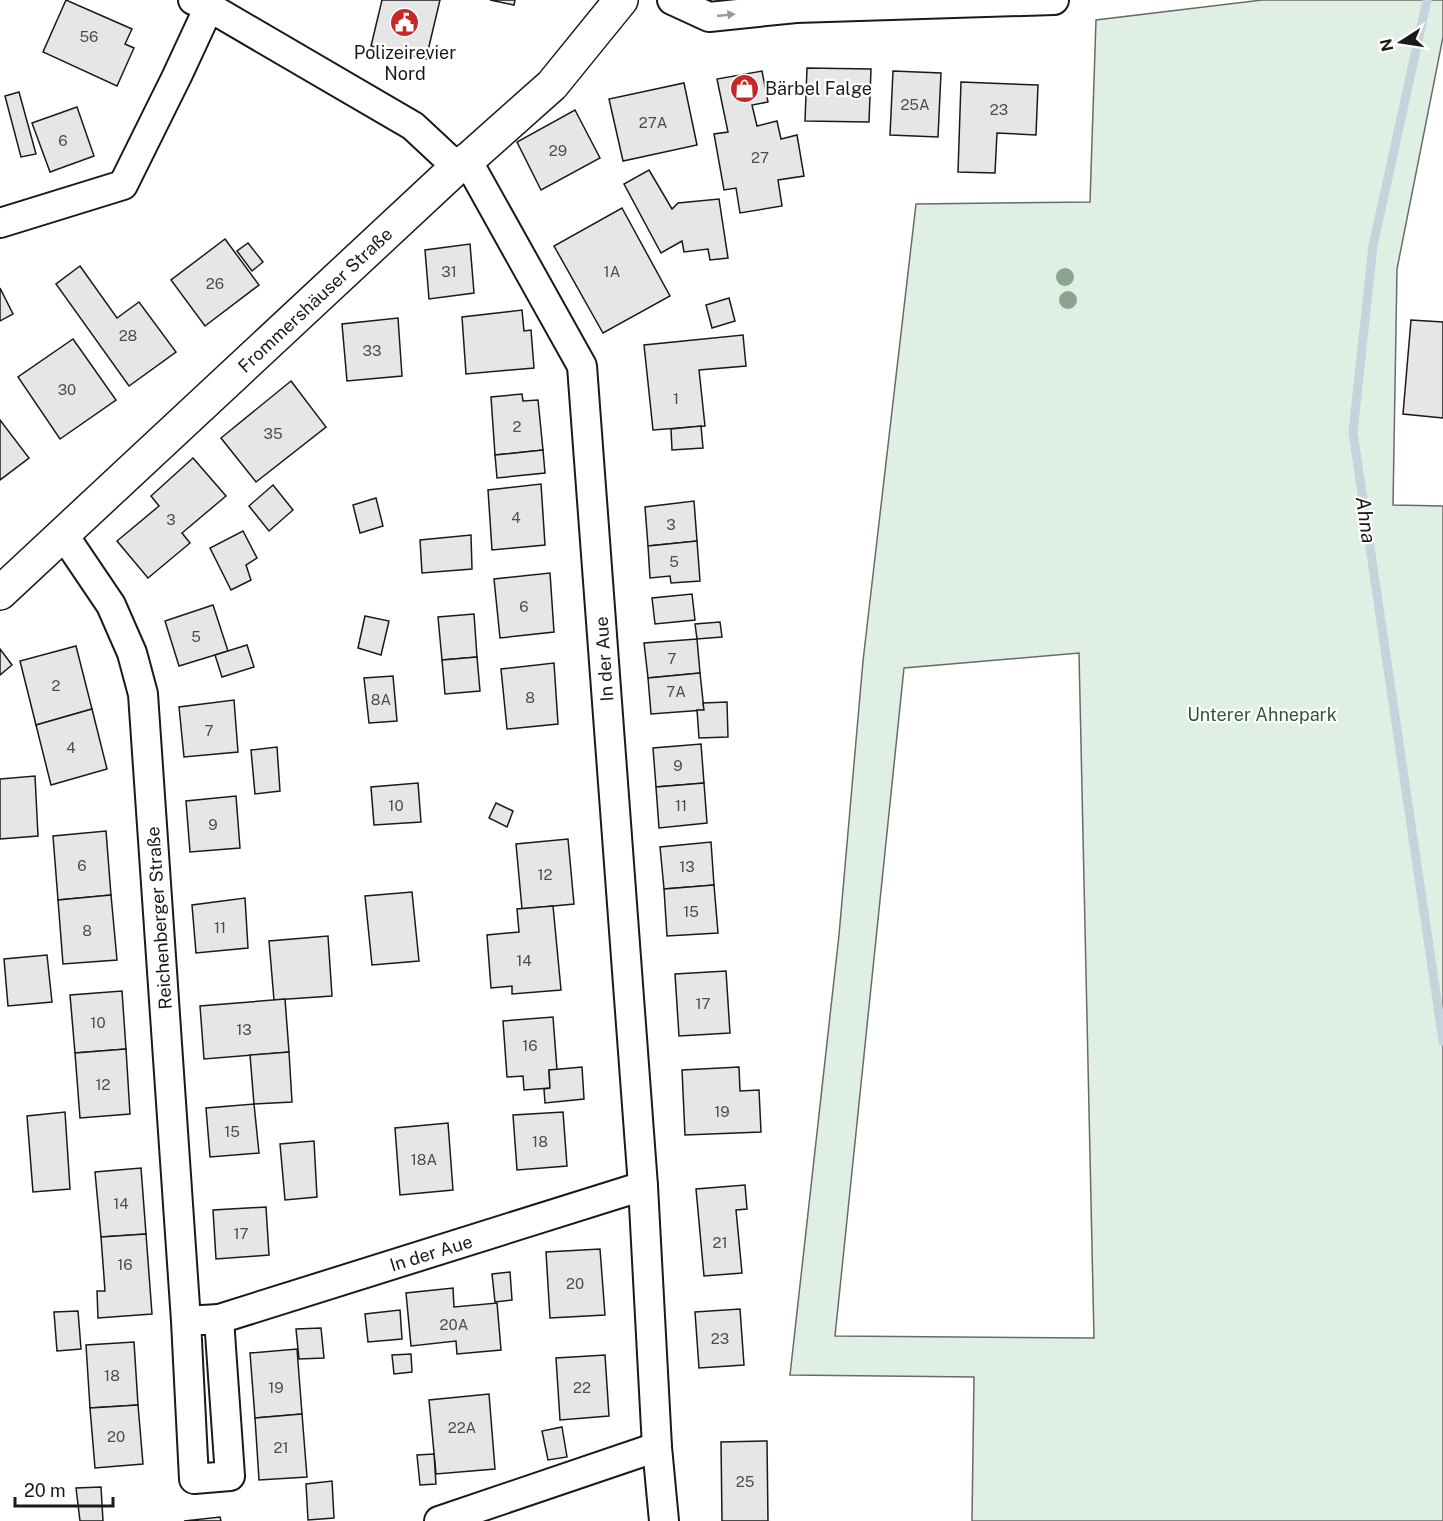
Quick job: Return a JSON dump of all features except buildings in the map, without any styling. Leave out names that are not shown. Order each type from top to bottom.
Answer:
[{"type":"main road","name":"Frommershäuser Straße","points":[[0,593],[462,164],[552,85],[621,0]]},
{"type":"street","points":[[672,0],[709,17],[790,4],[1054,0]]},
{"type":"street","name":"In der Aue","points":[[201,4],[413,126],[462,164],[582,366],[643,1186],[657,1447],[664,1521]]},
{"type":"street","points":[[0,223],[123,185],[177,76],[201,4]]},
{"type":"street","name":"Reichenberger Straße","points":[[63,534],[111,605],[132,653],[143,694],[186,1321],[194,1479],[230,1476],[219,1319]]},
{"type":"street","name":"In der Aue","points":[[219,1319],[643,1186]]},
{"type":"street","points":[[186,1321],[219,1319]]},
{"type":"street","points":[[440,1521],[657,1447]]},
{"type":"green space","name":"Unterer Ahnepark","points":[[1262,0],[1443,0],[1443,37],[1397,269],[1393,505],[1443,506],[1443,1521],[972,1521],[974,1377],[790,1375],[839,935],[863,661],[916,204],[1090,202],[1096,20]],"holes":[[[1079,653],[1094,1338],[835,1336],[904,668]]]},
{"type":"waterway","name":"Ahna","points":[[1427,0],[1373,246],[1353,432],[1443,1041]]},
{"type":"place","name":"Polizeirevier Nord","points":[[405,23]]},
{"type":"place","name":"Bärbel Falge","points":[[744,88]]}]
